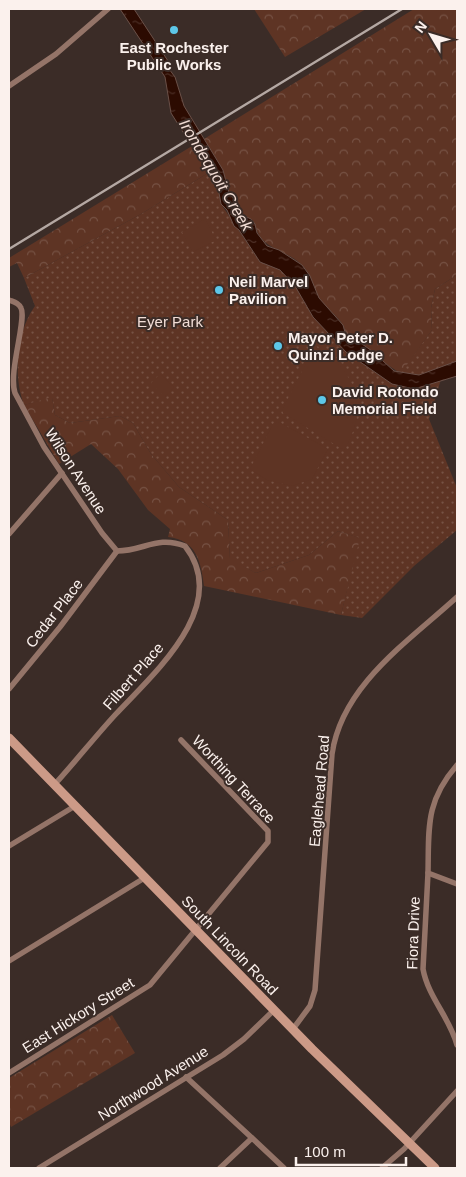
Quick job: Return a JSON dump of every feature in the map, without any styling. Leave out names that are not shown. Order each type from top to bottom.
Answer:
[{"type":"street","points":[[9,86],[56,54],[108,9]]},
{"type":"street","name":"Wilson Avenue","points":[[9,300],[21,308],[23,314],[10,388],[62,473],[102,533],[117,551]]},
{"type":"street","points":[[9,534],[62,473]]},
{"type":"street","name":"Filbert Place","points":[[55,784],[180,641],[189,626],[197,606],[201,579],[198,569],[185,546],[174,542],[162,541],[126,551],[117,551]]},
{"type":"street","name":"Cedar Place","points":[[9,689],[60,627],[117,551]]},
{"type":"street","name":"Eaglehead Road","points":[[292,1029],[310,1006],[315,990],[332,754],[337,728],[342,716],[366,682],[457,597]]},
{"type":"street","name":"South Lincoln Road","points":[[9,738],[292,1029],[435,1168]]},
{"type":"street","name":"Worthing Terrace","points":[[181,740],[269,834],[266,846],[196,929]]},
{"type":"street","name":"Fiora Drive","points":[[457,765],[442,784],[434,802],[423,970],[427,984],[450,1024],[457,1044]]},
{"type":"street","points":[[9,846],[75,806]]},
{"type":"street","points":[[428,874],[457,884]]},
{"type":"street","points":[[9,961],[146,877]]},
{"type":"street","name":"East Hickory Street","points":[[9,1074],[140,993],[159,976],[196,929]]},
{"type":"street","name":"Northwood Avenue","points":[[39,1168],[234,1047],[274,1010]]},
{"type":"street","points":[[186,1077],[284,1168]]},
{"type":"street","points":[[382,1168],[409,1143],[457,1090]]},
{"type":"street","points":[[220,1168],[252,1138]]},
{"type":"green space","points":[[254,9],[366,9],[285,57]]},
{"type":"green space","points":[[414,9],[457,9],[457,275],[435,289],[431,308],[432,330],[401,373],[383,362],[348,335],[341,321],[319,299],[308,273],[302,265],[268,244],[258,233],[255,224],[238,213],[238,207],[229,193],[223,171],[204,139]]},
{"type":"green space","points":[[192,146],[208,173],[141,214],[24,278],[17,263],[9,267],[9,258]]},
{"type":"green space","name":"Eyer Park","points":[[208,173],[219,192],[221,204],[260,262],[280,270],[295,286],[313,317],[346,352],[392,384],[432,330],[431,308],[435,289],[457,275],[457,361],[445,366],[429,419],[457,488],[457,530],[414,566],[362,618],[341,615],[359,538],[338,531],[309,555],[256,573],[230,560],[228,520],[179,487],[151,454],[133,423],[120,416],[70,423],[55,415],[52,398],[24,405],[18,381],[18,354],[24,328],[35,306],[24,278],[141,214]]},
{"type":"green space","points":[[205,219],[216,240],[193,252],[182,232]]},
{"type":"green space","name":"David Rotondo Memorial Field","points":[[315,346],[340,366],[349,378],[355,391],[356,419],[352,434],[344,450],[283,413],[282,410]]},
{"type":"green space","points":[[160,374],[174,387],[165,397],[151,383]]},
{"type":"green space","points":[[52,397],[55,415],[70,423],[120,416],[133,423],[151,454],[179,487],[228,520],[230,559],[256,573],[309,555],[338,531],[360,538],[341,615],[204,586],[199,560],[191,547],[185,542],[168,537],[170,529],[148,510],[118,469],[91,444],[59,464],[24,405]]},
{"type":"green space","points":[[279,422],[328,449],[312,479],[292,486],[267,480],[250,469],[273,424]]},
{"type":"green space","points":[[112,1015],[135,1053],[11,1127],[9,1122],[9,1078]]},
{"type":"water","name":"Irondequoit Creek","points":[[120,9],[134,9],[170,64],[169,69],[175,77],[184,106],[223,170],[229,193],[236,202],[238,213],[251,219],[255,224],[257,233],[267,246],[279,250],[302,265],[310,276],[319,298],[343,325],[345,332],[372,351],[394,371],[419,375],[457,361],[457,376],[414,389],[392,384],[346,352],[313,317],[295,286],[280,270],[260,262],[239,230],[234,226],[227,210],[221,204],[219,193],[210,175],[171,113],[165,77]]},
{"type":"railway","points":[[9,249],[402,9]]},
{"type":"place","name":"East Rochester Public Works","points":[[174,30]]},
{"type":"place","name":"Neil Marvel Pavilion","points":[[219,290]]},
{"type":"place","name":"Mayor Peter D. Quinzi Lodge","points":[[278,346]]},
{"type":"place","name":"David Rotondo Memorial Field","points":[[322,400]]}]
